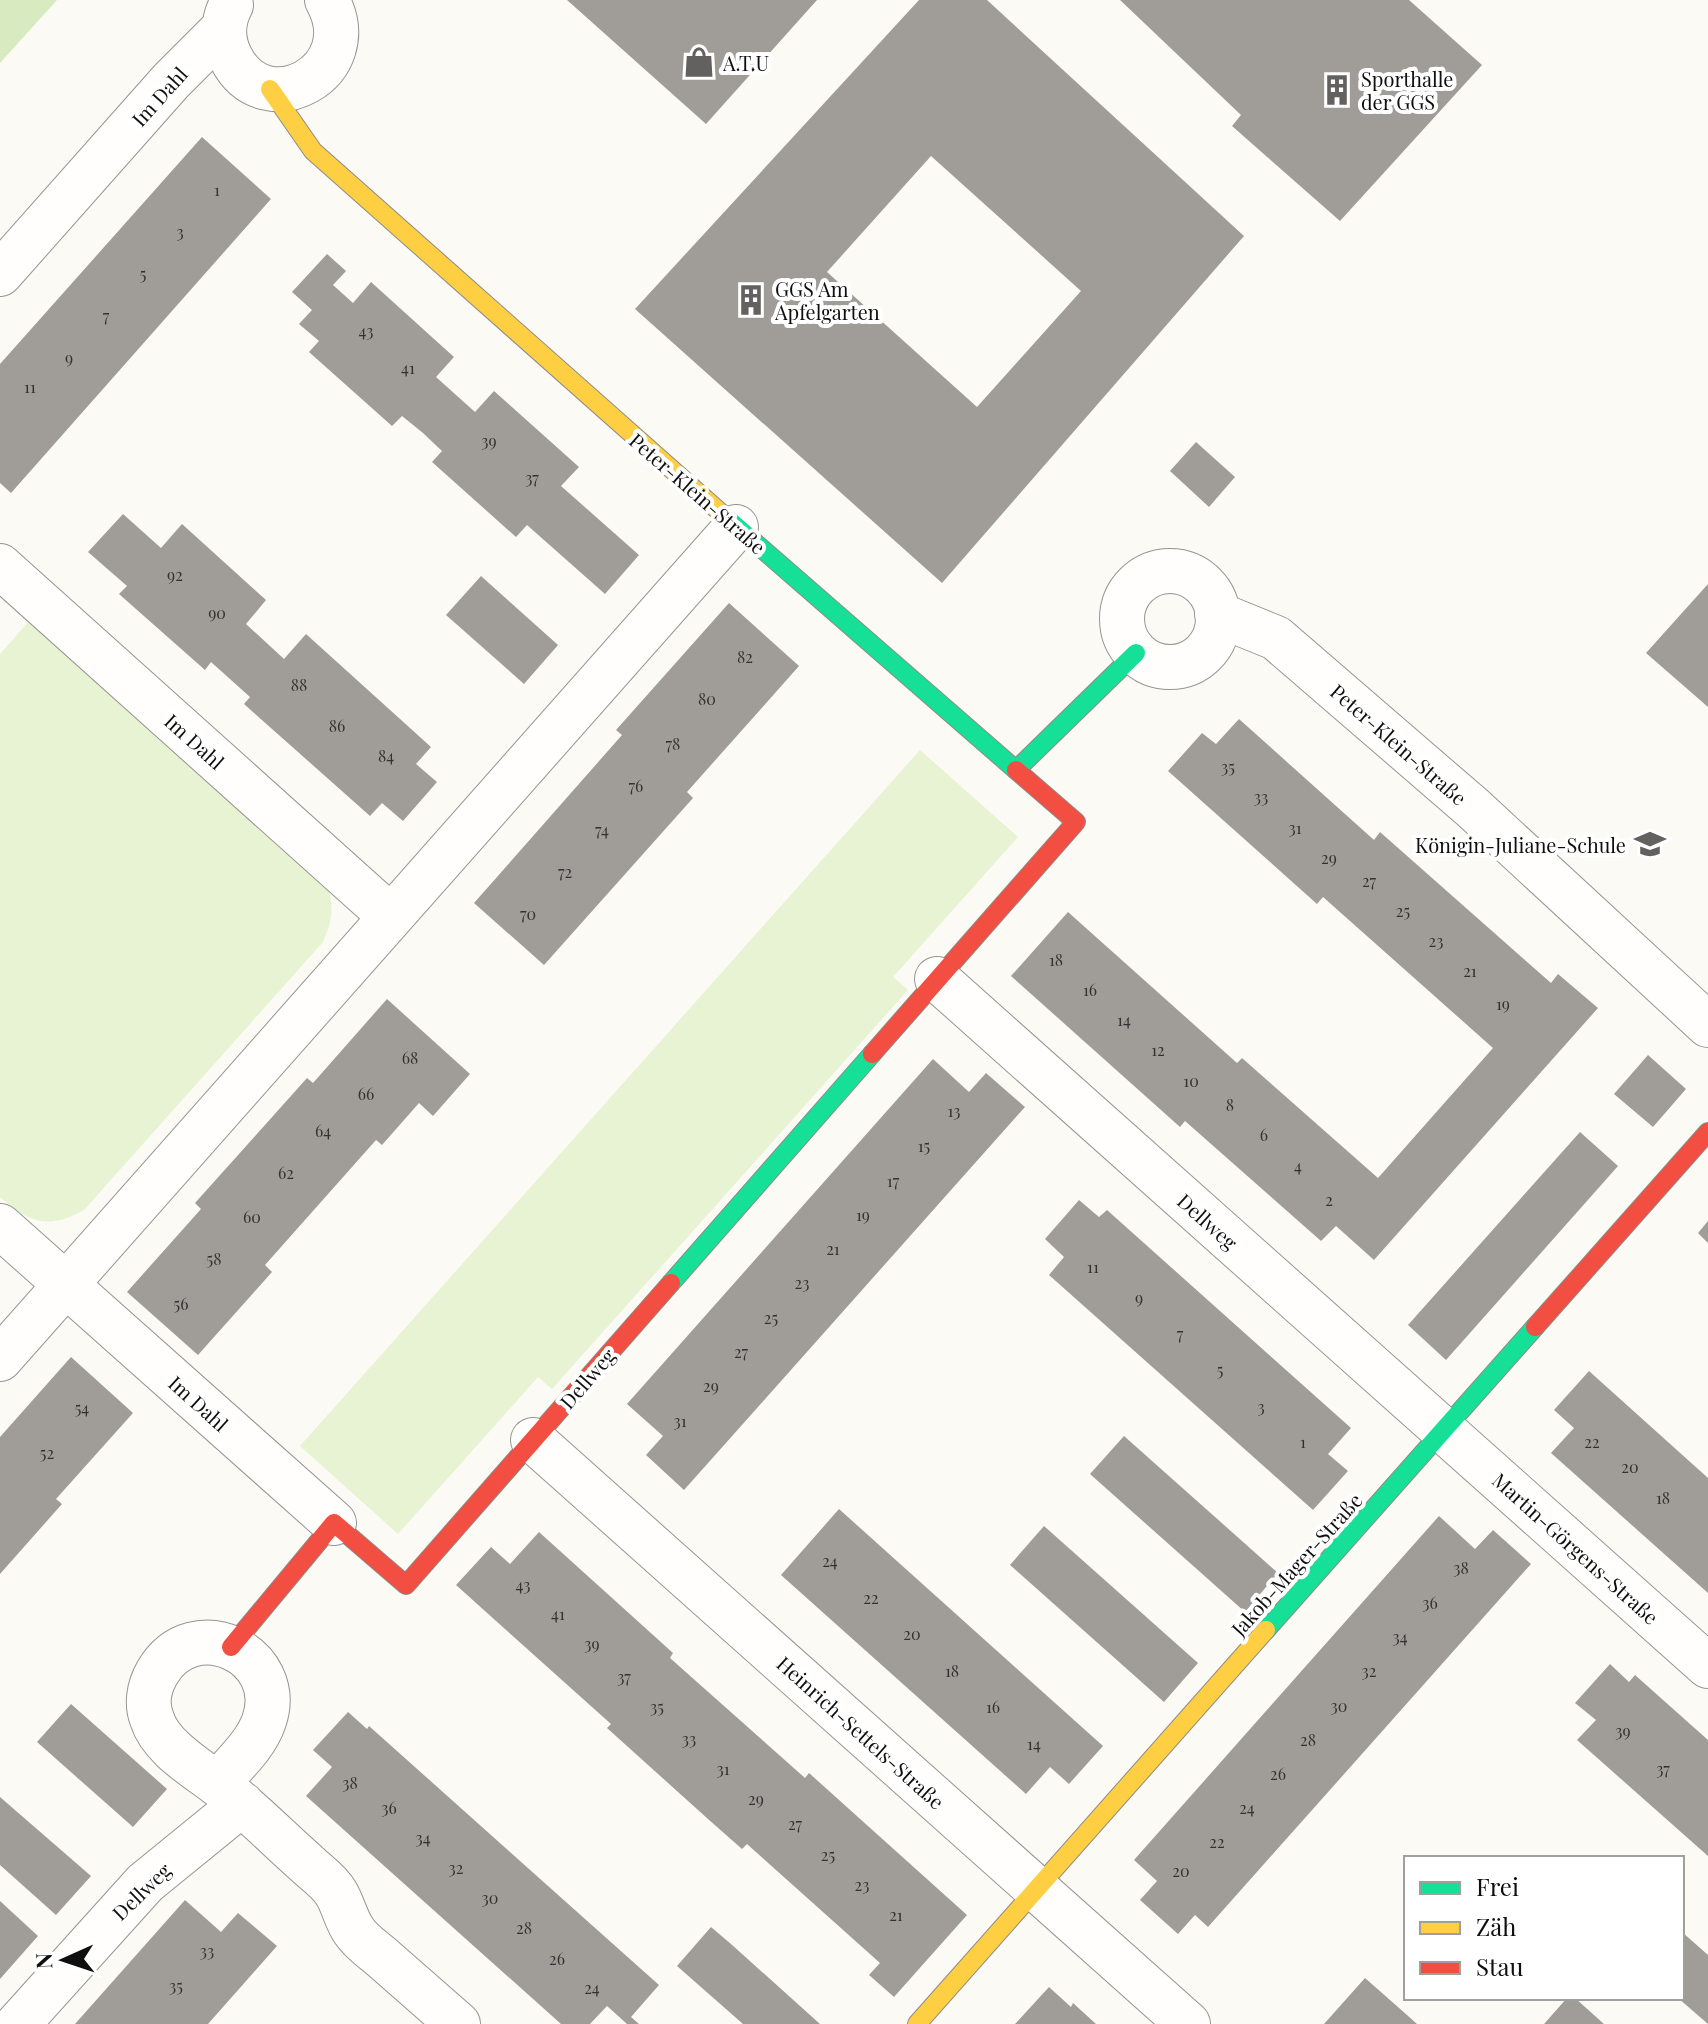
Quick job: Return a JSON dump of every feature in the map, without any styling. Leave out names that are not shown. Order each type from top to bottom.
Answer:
[{"type":"street","points":[[270,89],[289,89],[308,82],[324,70],[334,54],[337,35],[335,15],[327,0]]},
{"type":"street","name":"Peter-Klein-Straße","points":[[229,14],[226,48],[236,67],[251,81],[270,89],[313,151],[736,527],[1016,770]]},
{"type":"street","name":"Im Dahl","points":[[0,274],[229,14]]},
{"type":"street","points":[[0,1359],[736,527]]},
{"type":"street","name":"Im Dahl","points":[[0,566],[390,916]]},
{"type":"street","points":[[1164,571],[1180,571],[1205,586],[1214,599],[1217,614],[1217,628],[1211,643],[1190,662],[1176,666],[1162,666],[1136,653],[1122,625],[1122,610],[1127,596],[1149,575],[1164,571]]},
{"type":"street","name":"Peter-Klein-Straße","points":[[1217,614],[1276,638],[1473,808],[1708,1025]]},
{"type":"street","points":[[1016,770],[1136,653]]},
{"type":"street","name":"Dellweg","points":[[334,1523],[406,1585],[1076,822],[1016,770]]},
{"type":"street","name":"Dellweg","points":[[937,979],[1443,1430]]},
{"type":"street","name":"Jakob-Mager-Straße","points":[[917,2024],[1708,1132]]},
{"type":"street","name":"Im Dahl","points":[[0,1226],[334,1523]]},
{"type":"street","name":"Martin-Görgens-Straße","points":[[1443,1430],[1708,1666]]},
{"type":"street","name":"Heinrich-Settels-Straße","points":[[533,1440],[1188,2024]]},
{"type":"street","points":[[231,1647],[334,1523]]},
{"type":"street","points":[[230,1794],[264,1722],[268,1704],[266,1686],[258,1669],[246,1656],[231,1647],[213,1642],[194,1644],[176,1651],[162,1664],[152,1681],[149,1700],[151,1719],[160,1736],[230,1794],[335,1890],[354,1932],[458,2024]]},
{"type":"street","name":"Dellweg","points":[[18,2024],[230,1794]]},
{"type":"green space","points":[[0,0],[57,0],[0,63]]},
{"type":"green space","points":[[31,619],[328,886],[331,901],[330,921],[323,942],[84,1210],[50,1222],[20,1213],[0,1197],[0,654]]},
{"type":"green space","points":[[920,750],[1018,837],[893,977],[908,990],[552,1389],[538,1377],[398,1534],[300,1446]]},
{"type":"building","name":"A.T.U","points":[[567,0],[817,0],[706,124]]},
{"type":"building","name":"GGS Am Apfelgarten","points":[[919,0],[987,0],[1244,236],[942,583],[635,309]],"holes":[[[931,156],[1081,291],[977,407],[827,272]]]},
{"type":"building","name":"Sporthalle der GGS","points":[[1120,0],[1409,0],[1482,65],[1340,221],[1232,126],[1241,115]]},
{"type":"building","points":[[202,137],[271,199],[11,493],[0,483],[0,364]]},
{"type":"building","points":[[327,254],[346,271],[333,285],[353,303],[371,282],[454,357],[436,377],[475,412],[494,391],[579,467],[561,486],[639,555],[605,594],[527,525],[516,537],[432,462],[442,451],[423,433],[402,416],[392,426],[309,352],[319,341],[299,324],[312,310],[292,292]]},
{"type":"building","points":[[1196,442],[1235,477],[1209,507],[1170,471]]},
{"type":"building","points":[[123,514],[161,548],[182,524],[266,600],[246,624],[284,659],[306,634],[431,747],[416,764],[437,782],[403,821],[382,803],[370,816],[244,704],[250,697],[211,662],[205,670],[119,594],[127,586],[88,552]]},
{"type":"building","points":[[481,576],[558,645],[524,684],[446,615]]},
{"type":"building","points":[[1708,584],[1708,707],[1646,653]]},
{"type":"building","points":[[729,603],[799,666],[687,792],[693,798],[544,965],[474,903],[622,735],[616,730]]},
{"type":"building","points":[[1239,719],[1374,840],[1380,832],[1551,983],[1558,974],[1598,1008],[1374,1260],[1336,1226],[1321,1241],[1185,1121],[1180,1127],[1011,976],[1068,912],[1237,1063],[1242,1058],[1378,1178],[1493,1048],[1323,897],[1317,904],[1168,771],[1202,733],[1216,744]]},
{"type":"building","points":[[387,999],[470,1074],[433,1116],[419,1103],[382,1145],[376,1140],[265,1265],[272,1272],[198,1355],[127,1292],[201,1209],[195,1203],[307,1078],[313,1083]]},
{"type":"building","points":[[1648,1055],[1686,1089],[1653,1127],[1614,1094]]},
{"type":"building","points":[[933,1059],[969,1092],[986,1073],[1025,1107],[684,1490],[646,1455],[663,1436],[627,1404]]},
{"type":"building","points":[[1580,1132],[1618,1166],[1446,1360],[1408,1325]]},
{"type":"building","points":[[1079,1200],[1099,1217],[1107,1210],[1351,1428],[1328,1454],[1348,1471],[1313,1510],[1049,1275],[1064,1257],[1045,1239]]},
{"type":"building","points":[[1708,1221],[1708,1243],[1698,1233]]},
{"type":"building","points":[[71,1357],[133,1413],[56,1499],[62,1504],[0,1574],[0,1437]]},
{"type":"building","points":[[1589,1371],[1708,1478],[1708,1593],[1551,1453],[1574,1428],[1554,1410]]},
{"type":"building","points":[[1124,1436],[1278,1573],[1245,1612],[1090,1474]]},
{"type":"building","points":[[839,1509],[1103,1746],[1069,1784],[1050,1767],[1026,1794],[781,1575]]},
{"type":"building","points":[[1439,1516],[1475,1549],[1493,1530],[1531,1564],[1208,1927],[1195,1915],[1178,1934],[1140,1900],[1157,1881],[1134,1860]]},
{"type":"building","points":[[1044,1526],[1198,1663],[1164,1702],[1010,1565]]},
{"type":"building","points":[[539,1532],[673,1653],[670,1658],[805,1778],[809,1773],[967,1915],[894,1997],[869,1975],[880,1963],[747,1844],[742,1849],[708,1819],[607,1728],[611,1724],[456,1585],[491,1547],[510,1564]]},
{"type":"building","points":[[1610,1664],[1629,1682],[1635,1675],[1708,1740],[1708,1856],[1577,1740],[1596,1720],[1575,1703]]},
{"type":"building","points":[[71,1704],[167,1789],[133,1827],[37,1742]]},
{"type":"building","points":[[348,1712],[367,1729],[369,1726],[659,1985],[631,2017],[639,2024],[627,2024],[607,2006],[590,2024],[561,2024],[306,1796],[332,1767],[313,1750]]},
{"type":"building","points":[[0,1797],[91,1876],[56,1915],[0,1865]]},
{"type":"building","points":[[185,1900],[221,1932],[238,1913],[277,1946],[208,2024],[75,2024]]},
{"type":"building","points":[[0,1901],[38,1936],[0,1979]]},
{"type":"building","points":[[711,1927],[820,2024],[743,2024],[677,1966]]},
{"type":"building","points":[[1684,1934],[1708,1955],[1708,2024],[1680,2000],[1684,2000]]},
{"type":"building","points":[[1365,1978],[1407,2015],[1417,2024],[1324,2024]]},
{"type":"building","points":[[1049,1987],[1071,2007],[1073,2003],[1096,2024],[1015,2024]]},
{"type":"building","points":[[1565,2000],[1577,2000],[1604,2024],[1544,2024]]},
{"type":"traffic: fast","points":[[721,513],[1016,770],[1136,653]]},
{"type":"traffic: fast","points":[[671,1283],[872,1054]]},
{"type":"traffic: fast","points":[[1266,1630],[1535,1327]]},
{"type":"traffic: slow","points":[[270,89],[313,151],[721,513]]},
{"type":"traffic: slow","points":[[917,2024],[1266,1630]]},
{"type":"traffic: jam","points":[[872,1054],[1076,822],[1016,770]]},
{"type":"traffic: jam","points":[[1535,1327],[1708,1132]]},
{"type":"traffic: jam","points":[[231,1647],[334,1523],[406,1585],[671,1283]]},
{"type":"place","name":"A.T.U","points":[[699,62]]},
{"type":"place","name":"Sporthalle der GGS","points":[[1337,90]]},
{"type":"place","name":"GGS Am Apfelgarten","points":[[751,300]]},
{"type":"place","name":"Königin-Juliane-Schule","points":[[1650,844]]}]
